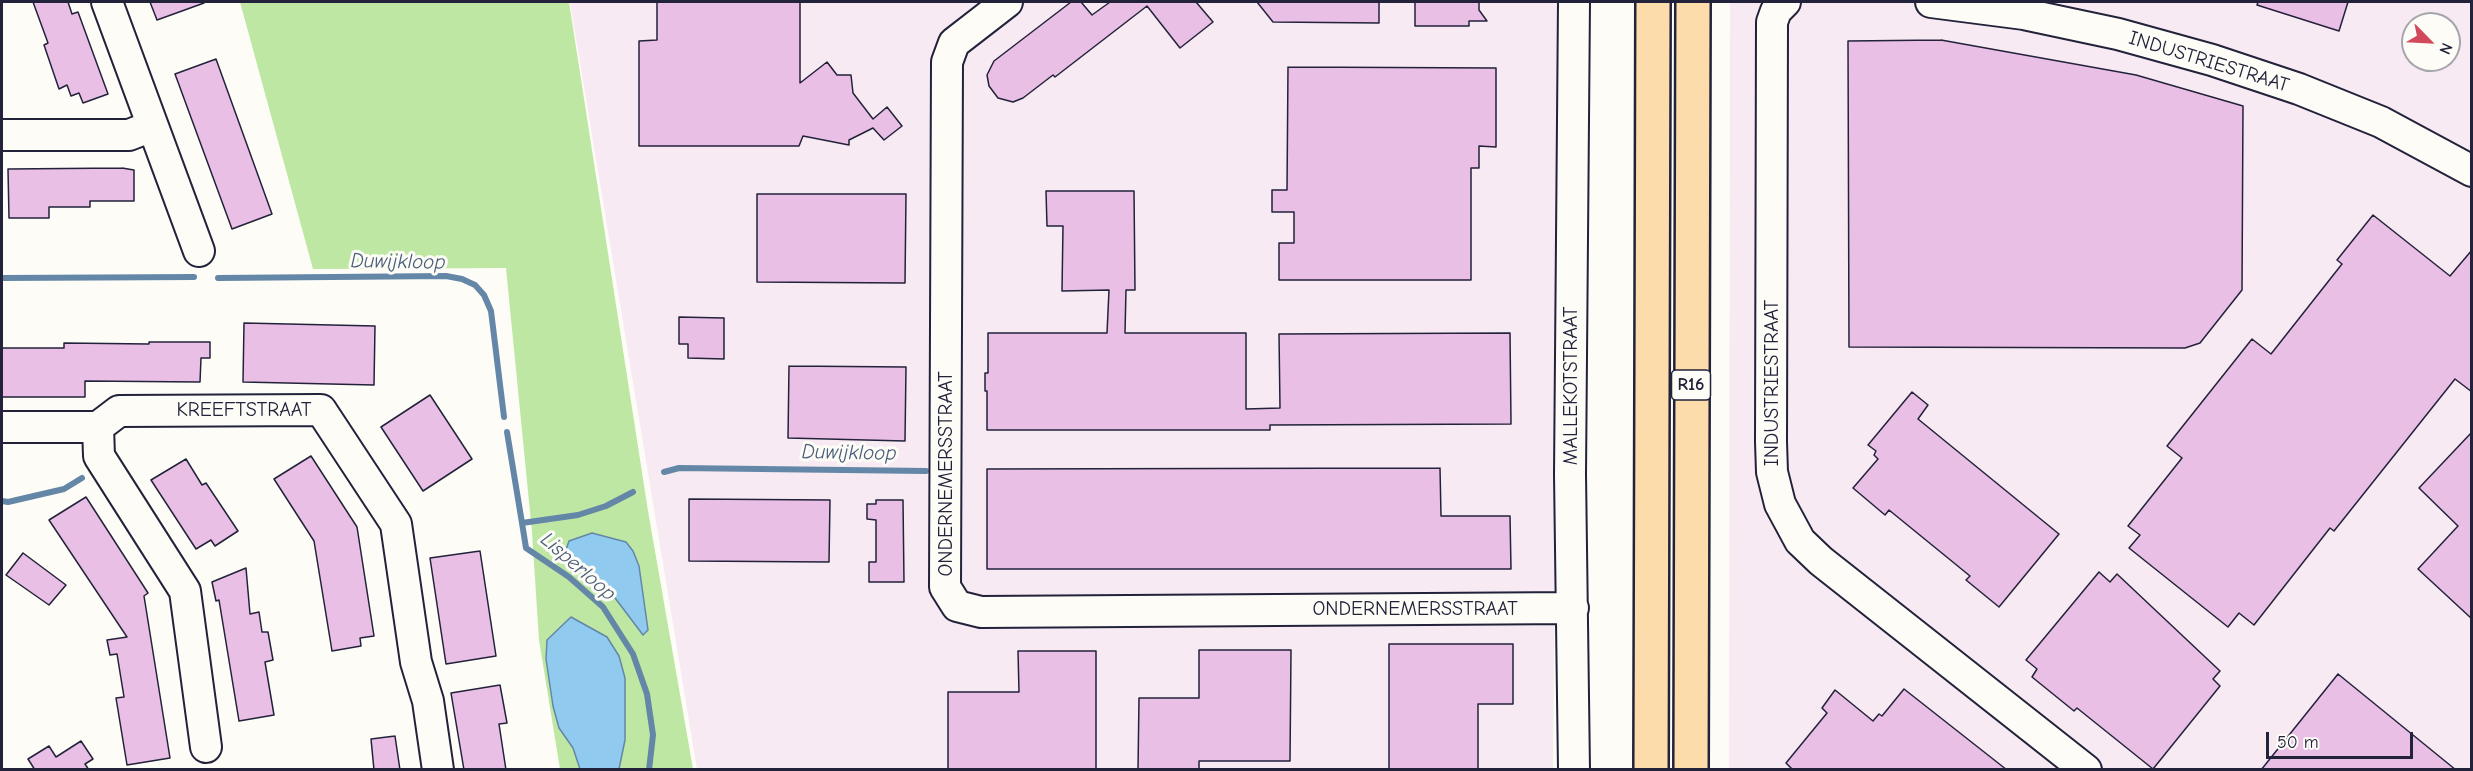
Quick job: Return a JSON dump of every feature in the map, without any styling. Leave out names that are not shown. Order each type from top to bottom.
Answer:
[{"type":"highway","name":"R16","points":[[1651,770],[1653,2]]},
{"type":"highway","name":"R16","points":[[1691,770],[1693,2]]},
{"type":"street","points":[[107,2],[199,251]]},
{"type":"street","name":"ONDERNEMERSSTRAAT","points":[[1007,2],[954,43],[946,62],[945,587],[957,606],[981,612],[1573,608]]},
{"type":"street","name":"MALLEKOTSTRAAT","points":[[1574,2],[1570,462],[1574,770]]},
{"type":"street","name":"INDUSTRIESTRAAT","points":[[1785,2],[1776,12],[1772,22],[1772,472],[1780,504],[1800,541],[1821,561],[2086,770]]},
{"type":"street","name":"INDUSTRIESTRAAT","points":[[1931,2],[2024,14],[2118,34],[2212,60],[2299,89],[2381,122],[2472,171]]},
{"type":"street","points":[[2,135],[129,135],[152,126]]},
{"type":"street","name":"KREEFTSTRAAT","points":[[98,427],[119,411],[321,410],[396,524],[416,662],[428,701],[438,770]]},
{"type":"street","points":[[2,427],[98,427],[99,456],[185,591],[206,747]]},
{"type":"shaded area","points":[[570,2],[1557,2],[1559,102],[1553,769],[697,769]]},
{"type":"shaded area","points":[[1730,2],[2471,2],[2471,769],[1729,769]]},
{"type":"green space","points":[[240,2],[569,2],[648,511],[693,769],[560,769],[539,640],[532,532],[506,268],[313,269]]},
{"type":"water","points":[[592,533],[626,542],[633,551],[639,566],[648,630],[643,635],[609,590],[566,550],[569,541]]},
{"type":"water","points":[[571,617],[607,637],[619,656],[625,678],[625,740],[619,769],[580,769],[573,748],[559,728],[553,706],[546,659],[547,640]]},
{"type":"building","points":[[33,2],[68,2],[72,14],[78,12],[108,94],[83,103],[79,93],[71,96],[67,85],[59,89],[44,45],[48,43]]},
{"type":"building","points":[[150,2],[203,2],[204,3],[157,20]]},
{"type":"building","points":[[657,2],[800,2],[800,83],[827,62],[837,75],[851,75],[853,93],[873,119],[887,107],[902,126],[884,140],[873,128],[849,140],[849,145],[803,136],[799,146],[639,146],[639,41],[657,40]]},
{"type":"building","points":[[1071,2],[1081,2],[1092,15],[1110,2],[1196,2],[1213,22],[1180,48],[1147,6],[1055,77],[1053,75],[1023,98],[1013,102],[998,98],[989,86],[987,75],[994,61]]},
{"type":"building","points":[[1257,2],[1379,2],[1379,23],[1273,22]]},
{"type":"building","points":[[1415,2],[1479,2],[1479,10],[1487,21],[1469,21],[1469,26],[1415,26]]},
{"type":"building","points":[[2258,2],[2348,2],[2339,31],[2257,5]]},
{"type":"building","points":[[1941,40],[2136,75],[2243,106],[2242,290],[2200,343],[2185,348],[1849,347],[1848,41]]},
{"type":"building","points":[[216,59],[272,214],[232,229],[175,74]]},
{"type":"building","points":[[1288,67],[1496,68],[1496,147],[1479,146],[1479,168],[1471,168],[1471,280],[1279,280],[1279,243],[1294,243],[1294,212],[1272,212],[1272,190],[1287,190]]},
{"type":"building","points":[[122,168],[134,170],[134,201],[90,201],[90,207],[49,207],[49,218],[9,218],[8,169]]},
{"type":"building","points":[[1046,191],[1134,191],[1135,290],[1126,290],[1125,333],[1246,333],[1246,409],[1280,408],[1279,334],[1510,333],[1511,424],[1270,425],[1270,430],[987,430],[985,373],[988,373],[988,333],[1107,333],[1109,290],[1062,291],[1063,226],[1047,226]]},
{"type":"building","points":[[757,194],[906,194],[905,283],[757,282]]},
{"type":"building","points":[[2373,215],[2450,276],[2472,250],[2472,392],[2455,379],[2334,531],[2330,528],[2254,625],[2239,613],[2228,627],[2129,548],[2140,535],[2128,526],[2182,458],[2167,446],[2252,339],[2271,354],[2342,264],[2337,260]]},
{"type":"building","points":[[679,317],[724,318],[724,359],[688,358],[688,344],[679,344]]},
{"type":"building","points":[[244,323],[375,326],[374,385],[243,382]]},
{"type":"building","points":[[149,342],[210,342],[210,358],[201,358],[200,382],[85,381],[85,397],[2,397],[2,348],[64,348],[64,343],[149,344]]},
{"type":"building","points":[[789,366],[906,367],[905,441],[788,438]]},
{"type":"building","points":[[1912,392],[1928,405],[1918,419],[2059,534],[1999,607],[1966,580],[1970,576],[1889,510],[1885,515],[1853,488],[1878,459],[1874,455],[1876,451],[1868,445]]},
{"type":"building","points":[[430,395],[472,459],[423,491],[381,427]]},
{"type":"building","points":[[2472,432],[2472,619],[2418,569],[2458,526],[2419,488]]},
{"type":"building","points":[[311,456],[357,527],[374,636],[360,638],[361,646],[332,651],[314,541],[274,479]]},
{"type":"building","points":[[186,459],[202,485],[206,483],[238,531],[215,546],[211,540],[196,549],[151,480]]},
{"type":"building","points":[[1440,468],[1441,516],[1510,516],[1511,569],[987,569],[987,469]]},
{"type":"building","points":[[86,497],[148,593],[144,596],[170,758],[127,765],[116,698],[124,697],[117,654],[110,655],[107,640],[127,637],[49,520]]},
{"type":"building","points":[[689,499],[830,500],[829,562],[689,561]]},
{"type":"building","points":[[876,500],[903,500],[904,582],[869,582],[869,562],[876,562],[876,520],[867,519],[867,504],[876,504]]},
{"type":"building","points":[[480,551],[496,656],[446,664],[430,558]]},
{"type":"building","points":[[23,553],[66,585],[49,605],[6,575]]},
{"type":"building","points":[[246,568],[250,614],[259,612],[262,632],[268,632],[273,660],[265,662],[274,715],[239,721],[219,600],[216,601],[212,582]]},
{"type":"building","points":[[2099,572],[2110,582],[2117,574],[2220,671],[2213,679],[2220,686],[2153,769],[2077,708],[2074,711],[2032,677],[2037,669],[2026,660]]},
{"type":"building","points":[[1389,644],[1513,644],[1513,704],[1478,704],[1478,770],[1389,770]]},
{"type":"building","points":[[1199,650],[1291,650],[1290,761],[1199,761],[1199,770],[1138,770],[1139,698],[1199,698]]},
{"type":"building","points":[[1018,651],[1096,651],[1096,770],[948,770],[948,692],[1019,692]]},
{"type":"building","points":[[2338,674],[2456,770],[2261,770]]},
{"type":"building","points":[[500,685],[507,723],[499,724],[506,770],[464,770],[451,693]]},
{"type":"building","points":[[1904,689],[2007,770],[1793,770],[1786,763],[1827,713],[1822,708],[1835,690],[1873,721],[1879,714],[1882,716]]},
{"type":"building","points":[[395,736],[400,770],[374,770],[371,739]]},
{"type":"building","points":[[81,741],[93,759],[85,764],[89,770],[35,770],[28,759],[49,746],[56,757]]},
{"type":"waterway","name":"Duwijkloop","points":[[218,278],[446,276],[462,279],[475,285],[484,295],[491,311],[504,417]]},
{"type":"waterway","name":"Duwijkloop","points":[[2,278],[194,277]]},
{"type":"waterway","name":"Duwijkloop","points":[[507,432],[522,523],[578,515],[606,506],[633,492]]},
{"type":"waterway","name":"Duwijkloop","points":[[664,472],[679,468],[926,471]]},
{"type":"waterway","name":"Duwijkloop","points":[[2,501],[8,502],[64,489],[82,478]]},
{"type":"waterway","name":"Lisperloop","points":[[522,523],[526,548],[569,577],[603,607],[633,654],[647,694],[653,735],[649,770]]}]
